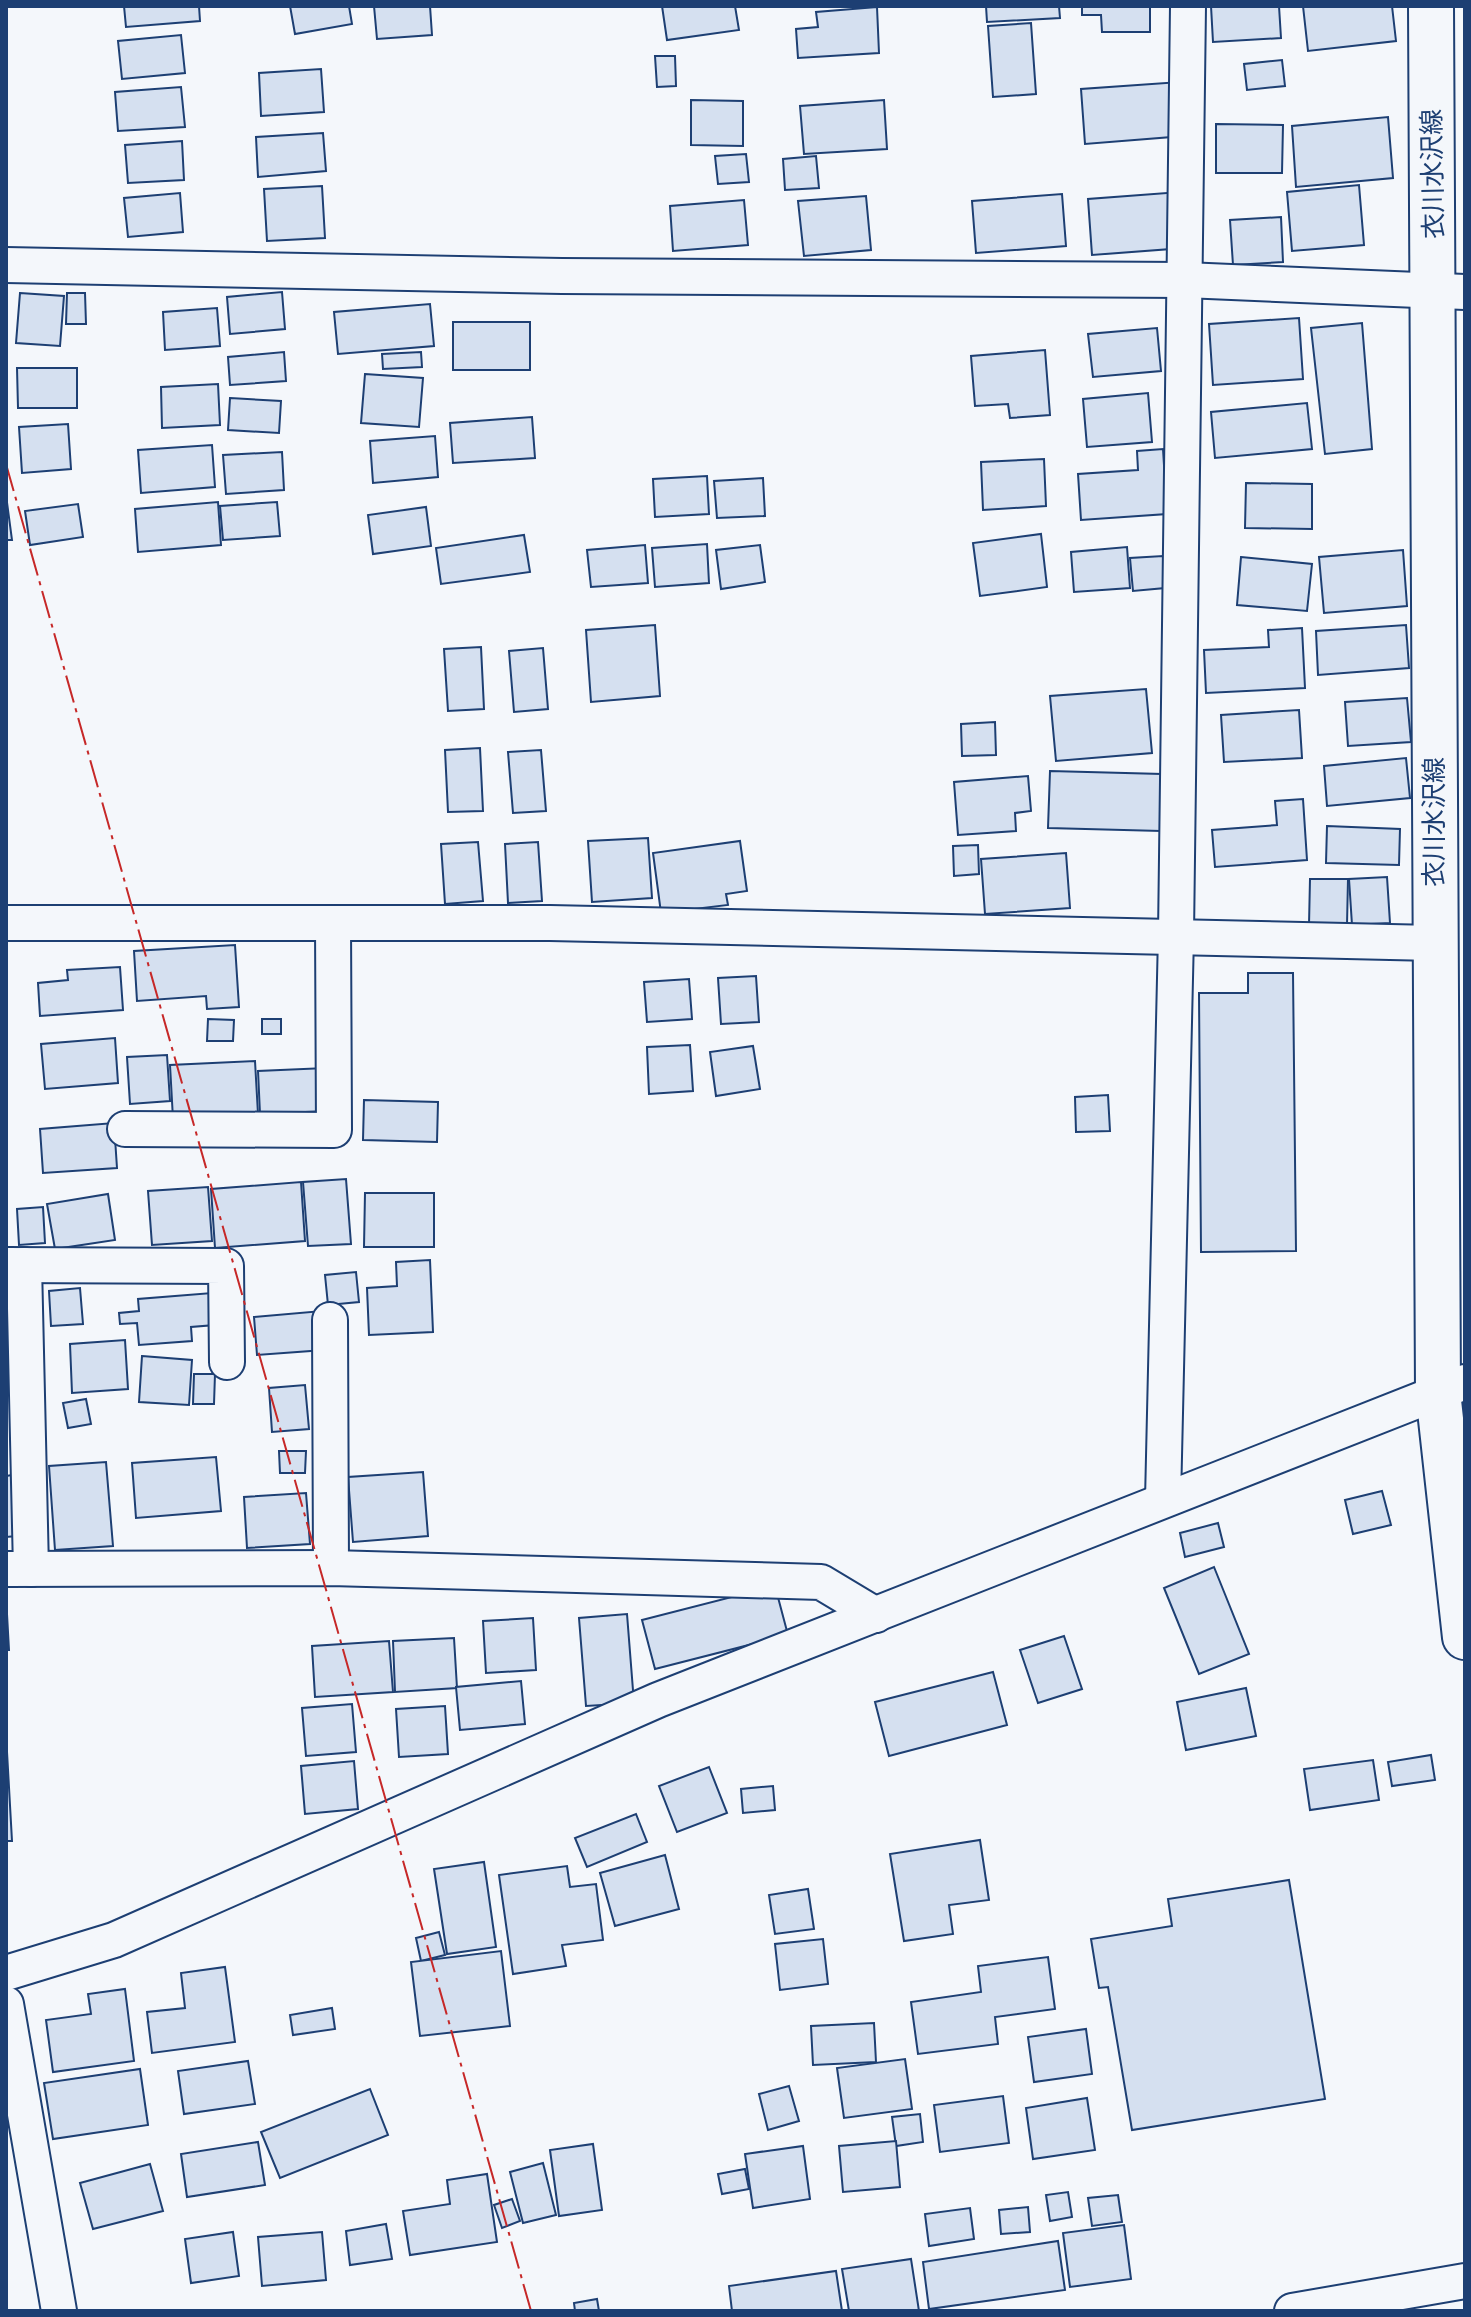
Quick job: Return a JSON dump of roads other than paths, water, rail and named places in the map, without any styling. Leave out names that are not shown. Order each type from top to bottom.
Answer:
[{"type":"main road","name":"衣川水沢線","points":[[1431,6],[1450,290],[1434,943],[1451,1387],[1465,1637]]},
{"type":"street","points":[[1163,1500],[1176,935],[1188,6]]},
{"type":"street","points":[[6,265],[578,276],[1185,280],[1450,290]]},
{"type":"street","points":[[6,923],[566,923],[1434,943]]},
{"type":"street","points":[[125,1129],[334,1130],[333,923]]},
{"type":"street","points":[[227,1362],[226,1266],[15,1265],[18,1569],[331,1568],[821,1582],[876,1615]]},
{"type":"street","points":[[330,1320],[331,1568]]},
{"type":"street","points":[[6,1973],[114,1940],[644,1706],[1451,1387]]},
{"type":"street","points":[[6,2004],[59,2311]]},
{"type":"street","points":[[1292,2311],[1465,2281]]}]
